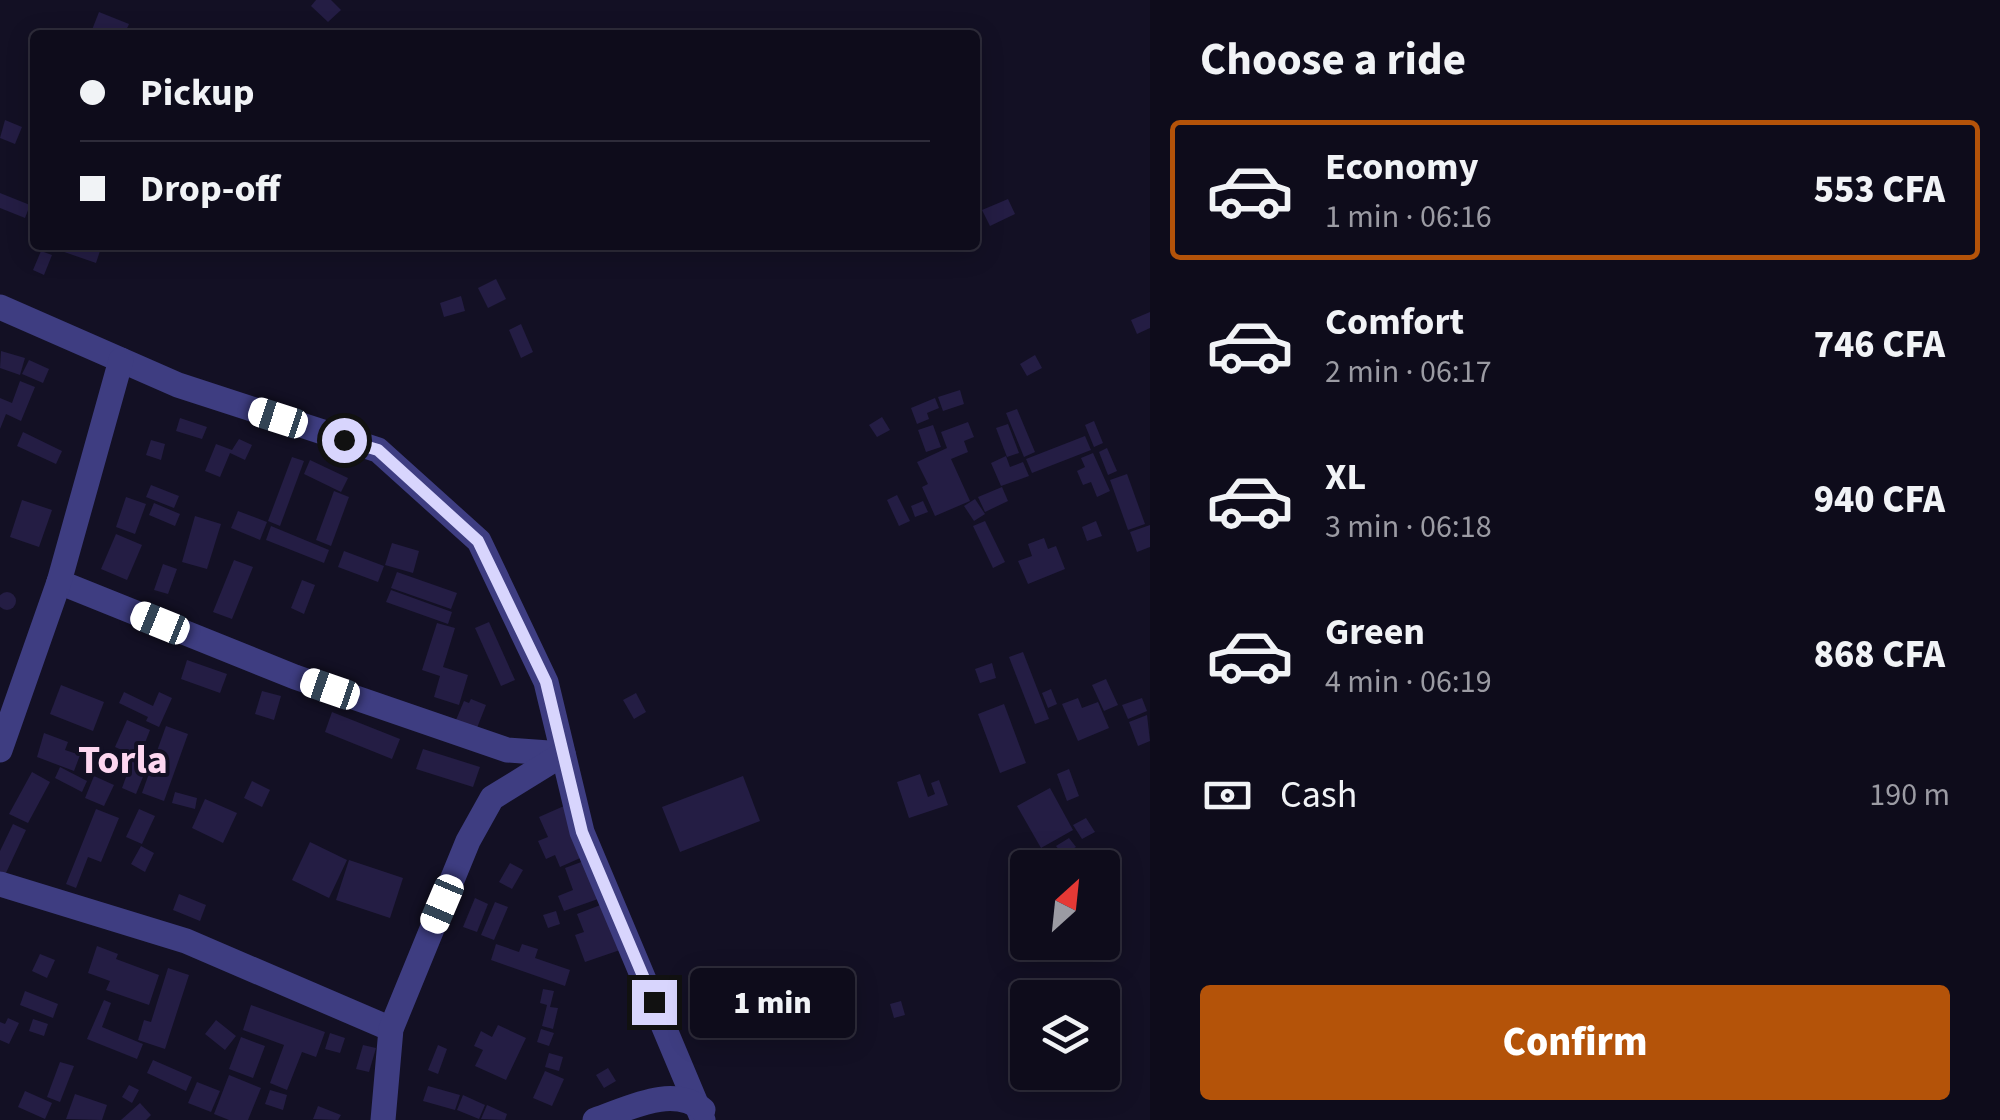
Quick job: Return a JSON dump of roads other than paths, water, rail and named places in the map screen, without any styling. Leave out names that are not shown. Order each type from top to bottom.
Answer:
[{"type":"street","points":[[0,306],[178,385],[378,450],[478,541],[546,682],[582,832],[704,1115]]},
{"type":"street","points":[[0,750],[58,582],[120,360]]},
{"type":"street","points":[[58,582],[294,677],[489,744],[507,750],[563,754]]},
{"type":"street","points":[[383,1120],[390,1029],[468,842],[492,798],[563,754]]},
{"type":"street","points":[[0,884],[186,941],[390,1029]]},
{"type":"street","points":[[595,1120],[666,1097],[704,1115]]},
{"type":"district","name":"Torla","points":[[123,759]]}]
